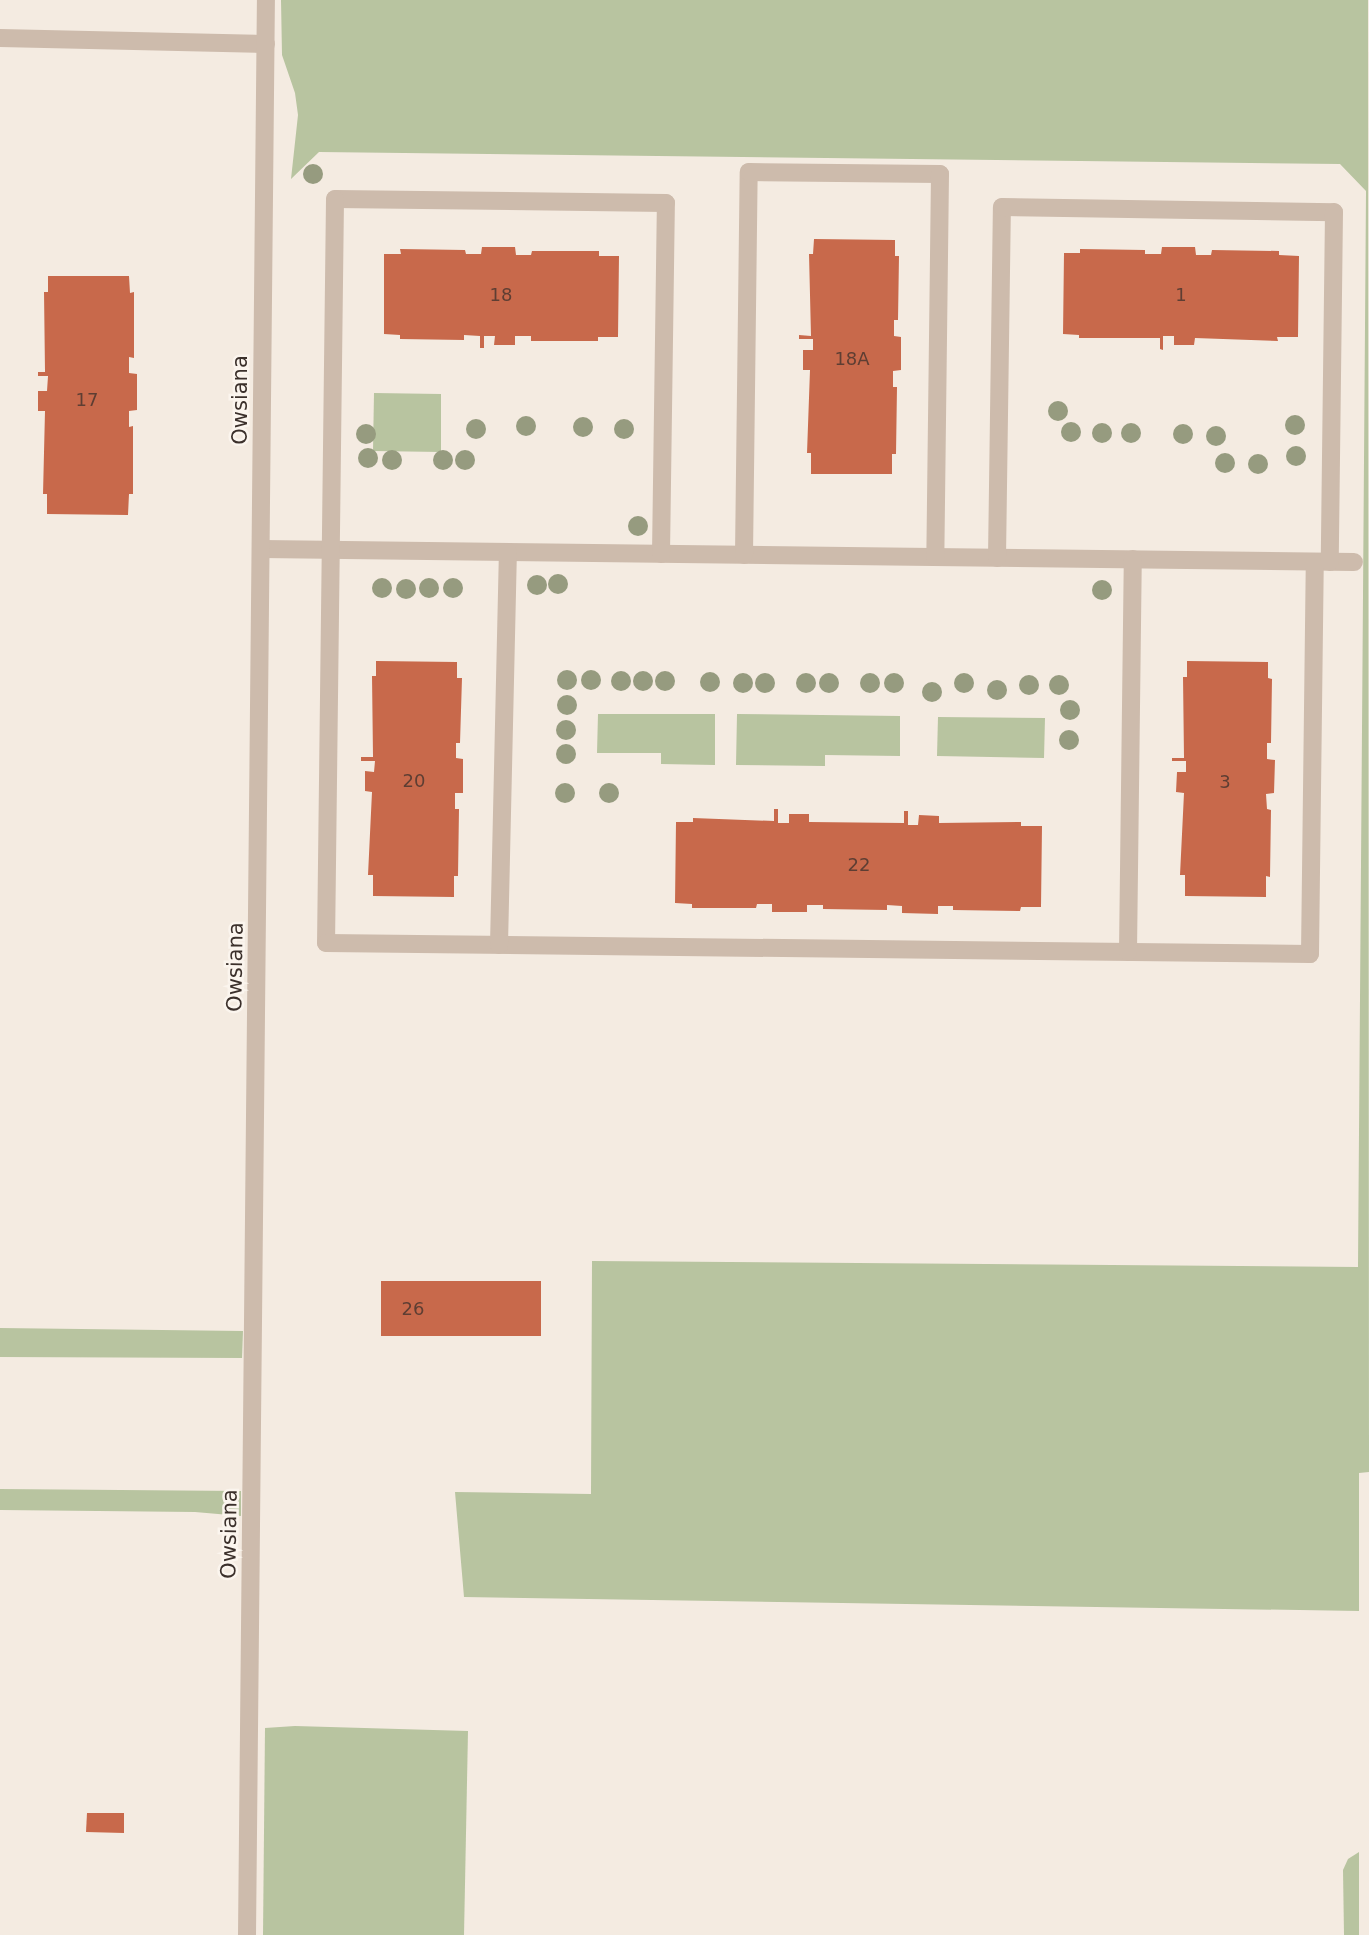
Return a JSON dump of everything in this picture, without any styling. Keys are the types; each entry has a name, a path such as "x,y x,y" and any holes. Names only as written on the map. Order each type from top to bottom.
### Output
{"street":[{"name":"Owsiana","path":"247,1935 266,0"},
{"path":"0,38 266,44"},
{"path":"744,555 749,173 940,174 935,557"},
{"path":"661,554 666,203 335,199 326,943 1310,954 1334,212 1002,207 997,558"},
{"path":"262,550 1354,562"},
{"path":"499,945 508,552"},
{"path":"1128,952 1133,559"}],"green space":[{"path":"281,0 1368,0 1369,1472 1359,1473 1359,1611 464,1597 455,1492 591,1494 592,1261 1358,1267 1366,191 1340,164 319,152 291,179 298,115 295,93 282,55"},
{"path":"374,393 441,394 441,452 373,451"},
{"path":"598,714 715,714 715,765 661,764 661,753 597,753"},
{"path":"737,714 900,716 900,756 825,755 825,766 736,765"},
{"path":"938,717 1045,718 1044,758 937,756"},
{"path":"0,1328 243,1331 242,1358 0,1357"},
{"path":"0,1489 241,1491 241,1516 195,1512 0,1510"},
{"path":"295,1726 468,1731 464,1935 263,1935 265,1728"},
{"path":"1359,1852 1359,1935 1344,1935 1343,1870 1348,1859"}],"building":[{"path":"814,239 895,240 895,256 899,256 898,320 894,320 894,336 901,337 901,370 893,371 893,387 897,387 896,454 892,454 892,474 811,474 811,453 807,453 810,370 803,370 803,350 813,350 813,339 799,339 799,335 811,336 809,254 813,254"},
{"path":"482,247 515,247 516,255 531,255 532,251 599,251 599,256 619,256 618,337 598,337 598,341 531,341 531,336 515,336 515,345 494,345 495,336 484,336 484,348 480,348 480,336 464,335 464,340 400,339 400,335 384,334 384,254 401,254 400,249 465,250 466,254 481,254"},
{"path":"1162,247 1195,247 1196,255 1211,255 1212,250 1279,251 1279,255 1299,256 1298,337 1277,337 1278,341 1195,338 1194,345 1174,345 1174,336 1163,336 1163,350 1160,349 1160,338 1079,338 1079,335 1063,334 1064,253 1080,253 1080,249 1145,250 1145,254 1161,254"},
{"path":"48,276 129,276 130,293 134,292 134,358 129,357 129,373 137,374 137,410 129,411 129,427 133,426 133,494 129,494 128,515 47,514 47,494 43,494 45,411 38,411 38,391 47,391 48,376 38,376 38,372 45,372 44,292 48,292"},
{"path":"376,661 457,662 457,678 462,678 460,743 456,743 456,758 463,759 463,793 455,793 455,809 459,809 458,876 454,876 454,897 373,896 373,875 368,875 372,792 365,791 365,771 374,772 375,761 361,761 361,757 373,757 372,676 376,676"},
{"path":"1187,661 1268,662 1268,678 1272,679 1271,743 1267,743 1267,759 1275,760 1274,793 1266,794 1267,809 1271,810 1270,877 1266,876 1266,897 1185,896 1185,875 1180,875 1184,793 1176,792 1177,772 1186,772 1186,761 1172,761 1172,758 1184,758 1183,677 1187,677"},
{"path":"774,809 778,809 778,823 789,823 789,814 809,814 809,822 904,823 904,811 908,811 908,825 918,825 919,815 939,816 939,823 1021,822 1021,826 1042,826 1041,907 1021,907 1020,911 953,910 953,906 938,906 938,914 902,913 902,906 887,905 887,910 823,909 823,905 807,905 807,912 772,912 772,904 757,904 756,908 692,908 692,904 675,903 676,822 693,822 693,818 774,821"},
{"path":"381,1281 541,1281 541,1336 381,1336"},
{"path":"87,1813 124,1813 124,1833 86,1832"}]}
